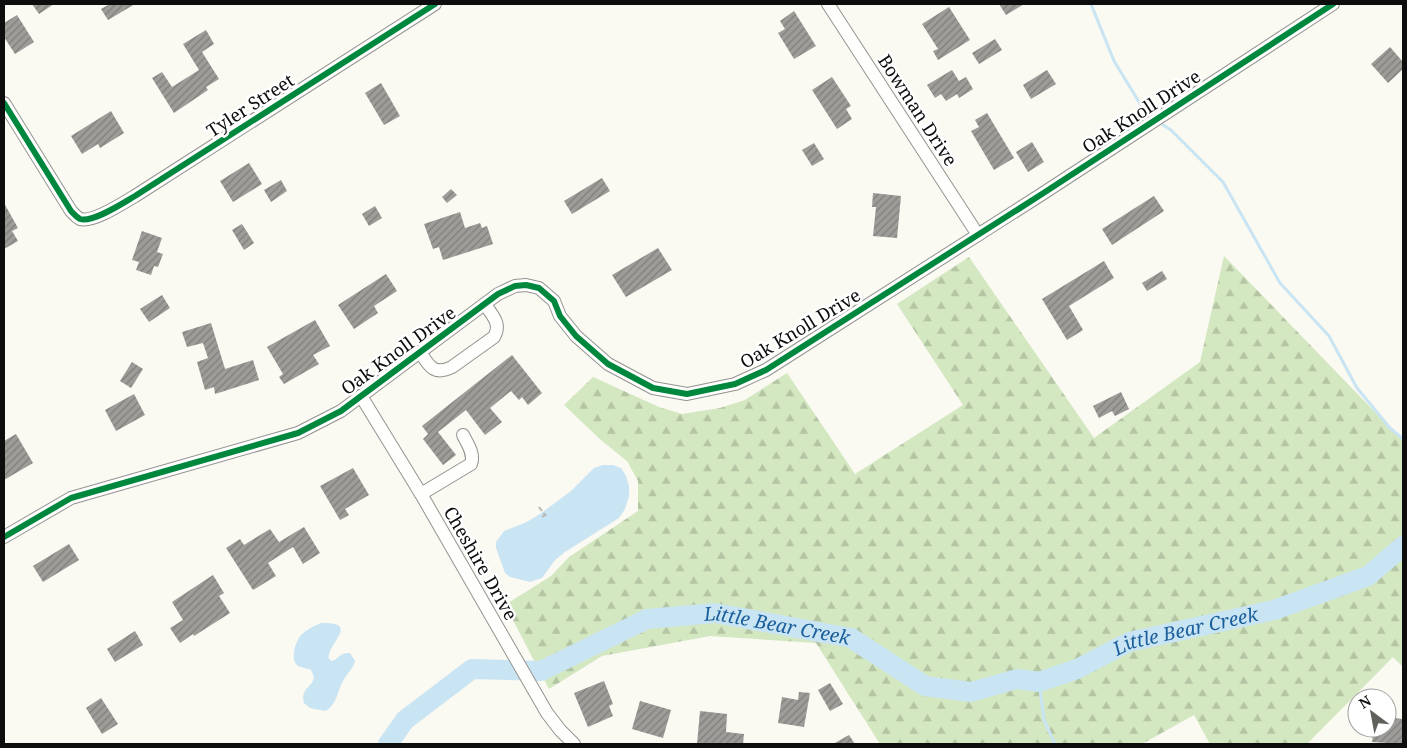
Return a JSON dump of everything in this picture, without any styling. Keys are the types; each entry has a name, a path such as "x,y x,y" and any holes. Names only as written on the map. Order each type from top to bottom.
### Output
{"street":[{"name":"Tyler Street","path":"4,103 71,211 77,218 83,220 93,218 135,196 435,4"},
{"name":"Bowman Drive","path":"828,4 978,235"},
{"name":"Oak Knoll Drive","path":"4,537 71,498 298,433 341,410 498,294 515,286 526,285 539,288 554,301 560,316 576,336 608,364 653,388 687,394 735,384 766,370 978,235 1332,4"},
{"path":"420,352 429,366 435,370 445,371 494,337 498,330 498,325 485,304"},
{"name":"Cheshire Drive","path":"361,396 421,494 547,712 560,730 574,744"},
{"path":"421,494 471,464 470,448 463,435"}],"path":[{"path":"539,507 545,515"}],"green space":[{"path":"1224,256 1403,441 1403,667 1393,657 1362,688 1347,688 1347,704 1307,744 1210,744 1194,715 1142,744 880,744 816,643 710,636 602,656 549,689 505,605 551,576 569,557 638,511 638,481 627,461 602,441 564,405 593,377 659,407 682,414 720,408 745,400 787,373 855,474 963,405 897,304 969,257 1094,438 1200,362"}],"water":[{"path":"603,465 613,465 621,468 626,476 629,496 625,509 619,518 565,552 555,560 542,578 530,582 510,577 505,573 496,548 496,542 504,531 527,522 540,514 571,491 594,468"},
{"path":"321,623 339,626 341,630 329,653 329,659 332,661 344,654 350,653 355,661 343,681 334,702 325,711 310,708 304,703 304,692 312,683 313,676 311,670 297,665 294,658 297,641 301,635"}],"building":[{"path":"32,4 54,4 39,14"},
{"path":"110,4 135,4 108,20 101,9"},
{"path":"999,4 1024,4 1006,15"},
{"path":"949,7 970,40 938,60 933,51 938,49 922,24"},
{"path":"794,11 816,46 794,59 778,33 785,29 780,21"},
{"path":"17,15 34,42 15,54 4,37 4,23"},
{"path":"206,30 214,44 202,52 219,79 206,87 208,90 174,113 152,78 162,72 172,87 199,70 183,44"},
{"path":"995,39 1002,50 979,64 972,53"},
{"path":"1390,47 1403,62 1403,69 1388,83 1371,64"},
{"path":"952,70 959,81 966,77 973,89 959,98 957,94 946,101 941,94 935,98 927,85"},
{"path":"1047,70 1056,84 1031,99 1023,85"},
{"path":"832,77 851,106 846,109 852,119 837,129 812,90"},
{"path":"381,83 400,116 384,125 365,93"},
{"path":"111,111 124,133 100,148 98,144 82,154 71,136"},
{"path":"987,113 1014,158 994,170 971,131 979,127 975,120"},
{"path":"1032,142 1044,162 1028,172 1016,152"},
{"path":"814,143 824,159 812,166 802,150"},
{"path":"249,163 262,184 233,202 220,181"},
{"path":"602,178 610,191 572,214 564,201"},
{"path":"281,180 287,191 271,202 264,190"},
{"path":"451,189 457,195 447,203 442,197"},
{"path":"873,193 901,196 897,238 873,236 876,207 872,207"},
{"path":"1154,196 1164,211 1112,245 1102,229"},
{"path":"4,203 18,228 12,231 18,241 4,249"},
{"path":"375,206 382,218 369,226 362,214"},
{"path":"460,212 465,228 480,223 482,228 487,226 493,244 443,260 439,247 433,249 424,224"},
{"path":"242,224 254,243 244,250 232,230"},
{"path":"142,231 162,238 157,252 163,254 158,267 154,266 151,275 136,270 139,262 132,260"},
{"path":"658,248 672,270 626,297 612,275"},
{"path":"1104,261 1114,278 1069,306 1083,330 1067,340 1042,299"},
{"path":"1162,271 1167,279 1147,291 1142,283"},
{"path":"386,274 397,291 374,306 378,313 354,329 338,305"},
{"path":"162,295 170,308 149,322 140,309"},
{"path":"315,320 330,346 313,355 319,364 284,384 279,377 283,374 267,347"},
{"path":"211,323 225,369 253,360 259,380 215,394 214,387 205,390 197,362 208,358 203,343 187,347 182,332"},
{"path":"512,355 542,393 528,405 522,397 519,400 511,391 490,408 502,422 485,435 466,410 438,432 456,455 443,465 423,439 428,434 422,426"},
{"path":"132,362 143,369 131,388 120,381"},
{"path":"1121,392 1129,409 1115,416 1112,411 1099,418 1093,406"},
{"path":"134,394 145,415 116,431 105,410"},
{"path":"16,434 33,463 4,480 4,441"},
{"path":"353,468 369,495 345,509 349,515 340,520 320,486"},
{"path":"304,527 320,553 303,564 293,547 268,563 276,576 253,590 226,548 240,539 244,545 270,529 279,542"},
{"path":"69,544 79,560 43,582 33,566"},
{"path":"213,575 224,593 219,596 230,613 180,643 170,628 183,620 172,602"},
{"path":"135,631 143,645 115,662 107,649"},
{"path":"604,681 613,704 609,706 613,716 588,727 574,693"},
{"path":"830,683 843,704 830,711 818,690"},
{"path":"799,692 810,693 804,727 778,723 782,697 798,700"},
{"path":"101,698 118,724 102,734 86,708"},
{"path":"640,701 671,710 663,738 632,729"},
{"path":"700,711 727,714 726,732 744,734 743,744 697,744"},
{"path":"1397,718 1403,719 1403,744 1372,742 1373,738 1397,738"},
{"path":"849,735 855,744 833,744"}],"waterway":[{"path":"1091,4 1114,61 1147,115"},
{"path":"1163,125 1171,130 1223,182 1280,283 1329,336 1357,388 1390,428 1403,439"},
{"name":"Little Bear Creek","path":"388,744 405,720 472,669 541,671 647,619 715,613 851,638 925,686 971,692 1017,679 1039,682 1077,669 1129,642 1274,610 1368,576 1403,546"},
{"path":"1039,682 1044,720 1055,744"}],"cycle path":[{"path":"4,103 71,211 80,219 92,218 108,212 135,196 435,4"},
{"path":"4,537 71,498 298,433 341,411 498,294 515,286 526,285 539,288 554,301 560,316 576,336 608,364 653,388 687,394 735,384 766,370 1042,194 1333,4"}]}
